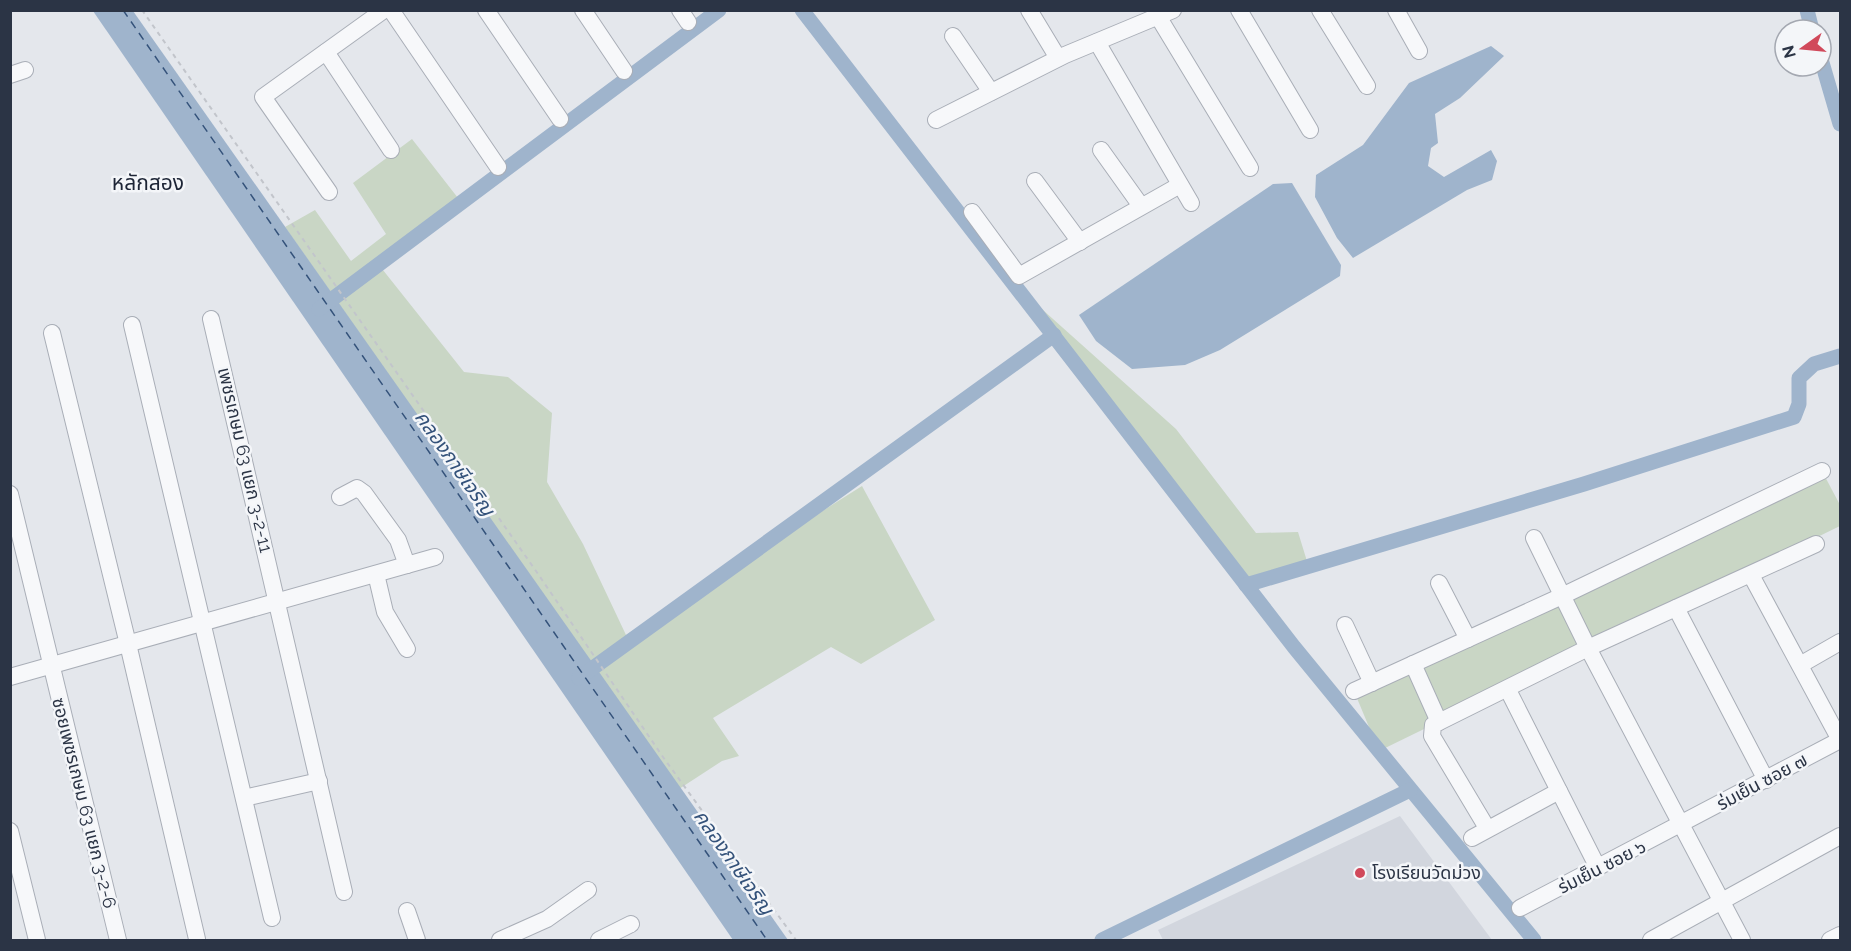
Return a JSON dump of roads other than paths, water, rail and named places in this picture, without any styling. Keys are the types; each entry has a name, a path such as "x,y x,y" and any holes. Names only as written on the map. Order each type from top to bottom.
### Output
{"street":[{"path":"328,192 263,96 384,10"},
{"path":"391,10 498,167"},
{"path":"486,10 560,119"},
{"path":"583,10 624,71"},
{"path":"1029,10 1058,58"},
{"path":"1239,10 1310,130"},
{"path":"1320,10 1367,86"},
{"path":"1396,10 1419,51"},
{"path":"936,120 1058,58 1166,14 1250,168"},
{"path":"953,36 991,92"},
{"path":"1097,42 1191,203"},
{"path":"326,52 391,150"},
{"path":"1101,150 1141,206"},
{"path":"1035,181 1080,243"},
{"path":"972,212 1019,276 1180,185"},
{"name":"เพชรเกษม 63 แยก 3-2-11","path":"211,319 344,892"},
{"path":"132,325 272,918"},
{"path":"52,333 128,644 196,939"},
{"path":"1354,691 1562,596 1822,471"},
{"path":"340,497 357,488 364,493 398,540 407,565"},
{"name":"ซอยเพชรเกษม 63 แยก 3-2-6","path":"10,494 118,940"},
{"path":"1534,538 1588,648 1742,940"},
{"path":"1487,828 1432,736 1431,730 1439,722 1508,690 1588,648 1816,544"},
{"path":"10,677 435,557"},
{"path":"376,574 385,612 407,649"},
{"path":"1751,574 1840,740"},
{"path":"1440,583 1468,639"},
{"path":"1676,608 1766,780"},
{"path":"1345,625 1372,683"},
{"path":"1800,665 1840,642"},
{"path":"1413,664 1439,722"},
{"path":"1508,690 1598,868"},
{"name":"ร่มเย็น ซอย ๗","path":"1683,825 1840,740"},
{"path":"244,798 319,781"},
{"path":"1472,838 1559,791"},
{"name":"ร่มเย็น ซอย ๖","path":"1520,908 1683,825"},
{"path":"10,831 37,940"},
{"path":"1651,940 1840,836"},
{"path":"500,940 547,919 588,890"},
{"path":"407,911 417,940"},
{"path":"599,940 631,924"},
{"path":"1830,940 1840,935"}],"water":[{"path":"93,11 133,11 788,940 733,940"},
{"path":"1491,46 1504,56 1460,98 1435,114 1438,143 1431,148 1428,166 1444,177 1491,150 1497,161 1492,180 1467,190 1353,258 1337,238 1315,197 1316,175 1363,145 1409,83"},
{"path":"1292,183 1341,265 1340,276 1220,350 1185,365 1132,369 1096,341 1079,315 1273,184"}],"waterway":[{"path":"319,309 719,10"},
{"path":"802,10 1294,647 1534,940"},
{"path":"1807,10 1809,18"},
{"path":"1827,78 1840,124"},
{"path":"579,678 1054,335"},
{"path":"1246,585 1584,484 1794,417 1799,404 1799,378 1814,364 1840,356"},
{"path":"1102,940 1410,790"}],"place":[{"name":"โรงเรียนวัดม่วง","path":"1360,873"}],"district":[{"name":"หลักสอง","path":"148,183"}],"water label":[{"name":"คลองภาษีเจริญ","path":"455,463"},
{"name":"คลองภาษีเจริญ","path":"734,862"}]}
